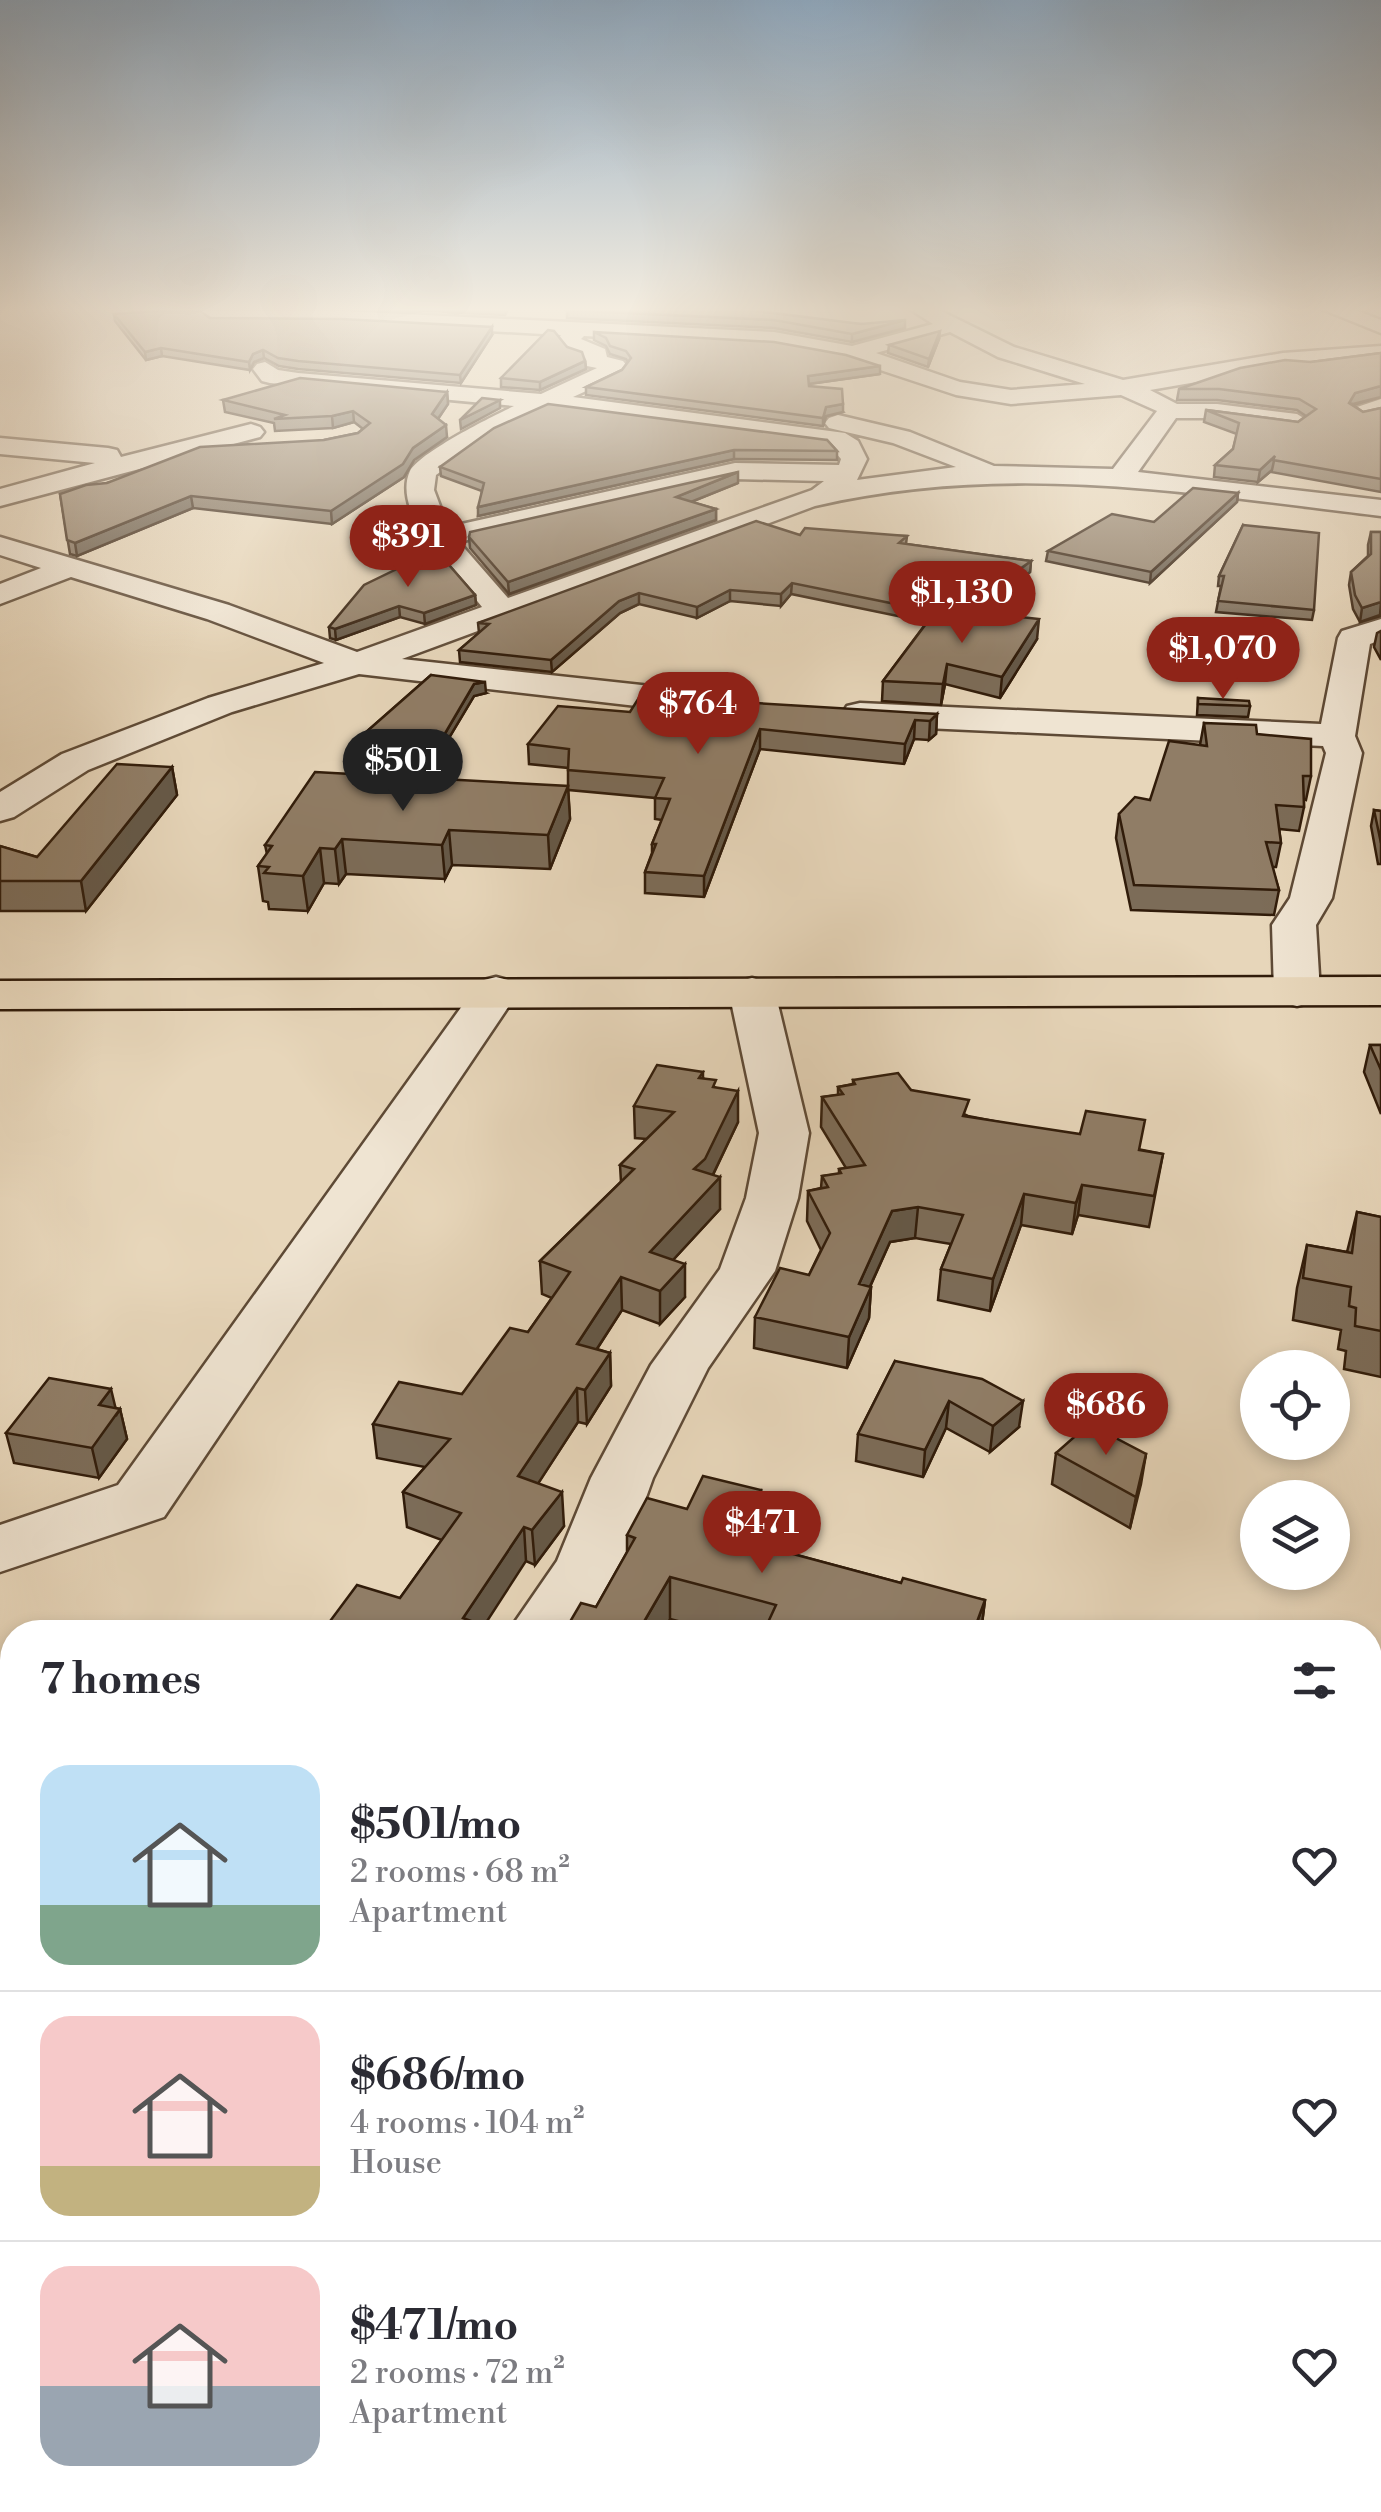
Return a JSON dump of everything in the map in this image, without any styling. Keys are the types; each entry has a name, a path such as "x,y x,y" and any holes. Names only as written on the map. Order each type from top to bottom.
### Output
{"highway":[{"path":"0,995 1381,991"}],"street":[{"path":"495,423 422,472 419,481 428,522 500,611"},
{"path":"720,423 836,438 849,446 854,458 849,472 822,496"},
{"path":"839,423 900,437 958,460 1018,474"},
{"path":"1120,478 1161,423"},
{"path":"0,498 209,445 261,438"},
{"path":"0,446 136,462"},
{"path":"1142,450 1190,477 1257,494"},
{"path":"439,538 672,482 735,471 849,472"},
{"path":"0,809 75,762 220,705 356,664 822,496 892,481 1018,474 1120,478 1381,508"},
{"path":"0,546 218,612 356,664 464,679 747,706"},
{"path":"0,595 73,566"},
{"path":"1297,992 1294,924 1311,898 1344,753 1337,736 1354,638 1381,629"},
{"path":"820,712 1337,736"},
{"path":"0,1549 141,1501 496,991"},
{"path":"551,1620 588,1570 622,1478 680,1365 747,1271 772,1198 784,1133 752,992"}],"building":[{"path":"370,423 446,425 413,448 403,464 331,511 191,496 75,543 67,540 60,494 107,483 200,447 324,440 358,433"},
{"path":"505,423 697,423 827,440 837,451 734,450 478,507 484,483 440,467"},
{"path":"1239,423 1381,423 1381,479 1273,460 1275,456 1260,470 1215,465 1233,449"},
{"path":"738,472 676,497 716,509 508,582 469,537 470,532"},
{"path":"1193,488 1238,493 1151,572 1048,551 1112,514 1154,522"},
{"path":"756,521 800,535 805,528 907,536 899,543 1031,561 962,611 938,608 935,612 792,583 781,594 730,590 697,607 639,593 619,601 551,660 459,650 489,624 478,623"},
{"path":"1243,525 1319,533 1314,610 1218,601 1224,576 1219,576"},
{"path":"1371,532 1381,532 1381,602 1362,608 1351,572 1371,554"},
{"path":"436,550 475,595 424,613 399,606 335,629 329,627 364,585"},
{"path":"938,608 1039,619 1002,677 947,664 943,684 883,681"},
{"path":"431,675 485,682 474,684 440,742 365,733"},
{"path":"640,696 937,714 930,721 915,720 905,744 760,729 704,876 645,872 670,799 655,798 664,778 568,770 569,749 528,744 558,706 630,712"},
{"path":"1198,698 1249,701 1250,706 1198,704"},
{"path":"1204,723 1256,725 1257,734 1311,739 1311,776 1303,776 1304,807 1276,805 1281,843 1266,842 1279,890 1134,885 1119,814 1135,797 1150,800 1169,741 1207,746"},
{"path":"117,764 172,767 81,881 0,881 0,846 37,857"},
{"path":"315,772 568,786 548,835 449,830 442,845 342,839 335,849 320,848 303,876 264,873 269,867 258,866 272,846 265,845"},
{"path":"1374,810 1381,811 1381,843"},
{"path":"1370,1045 1381,1045 1381,1070"},
{"path":"657,1065 703,1072 699,1078 716,1080 713,1087 738,1091 705,1159 694,1169 720,1177 650,1252 685,1264 660,1291 621,1277 577,1344 610,1353 585,1390 577,1388 518,1476 562,1492 532,1530 524,1527 463,1618 468,1620 331,1620 357,1585 400,1598 461,1513 403,1492 450,1439 373,1424 399,1382 462,1394 510,1328 528,1332 570,1272 540,1261 634,1169 620,1165 674,1112 634,1106"},
{"path":"898,1073 911,1090 969,1100 963,1116 1080,1134 1086,1111 1145,1120 1139,1150 1163,1154 1154,1196 1082,1185 1076,1203 1024,1194 993,1279 941,1269 963,1215 918,1207 892,1211 859,1284 871,1287 849,1337 755,1317 780,1268 809,1275 830,1233 808,1191 828,1187 822,1176 865,1165 822,1097 843,1094 838,1087 855,1084 853,1080"},
{"path":"1357,1212 1381,1217 1381,1331 1355,1326 1356,1308 1349,1306 1351,1287 1303,1278 1307,1245 1352,1253"},
{"path":"895,1361 982,1379 1023,1401 993,1426 949,1401 925,1450 858,1434"},
{"path":"49,1378 111,1389 99,1405 120,1409 92,1448 6,1433"},
{"path":"1089,1424 1146,1454 1136,1497 1056,1453"},
{"path":"703,1476 761,1490 745,1524 760,1527 752,1543 901,1583 903,1578 985,1600 978,1620 769,1620 776,1605 670,1577 645,1620 571,1620 581,1603 596,1607 635,1538 627,1535 647,1498 687,1509"}]}
